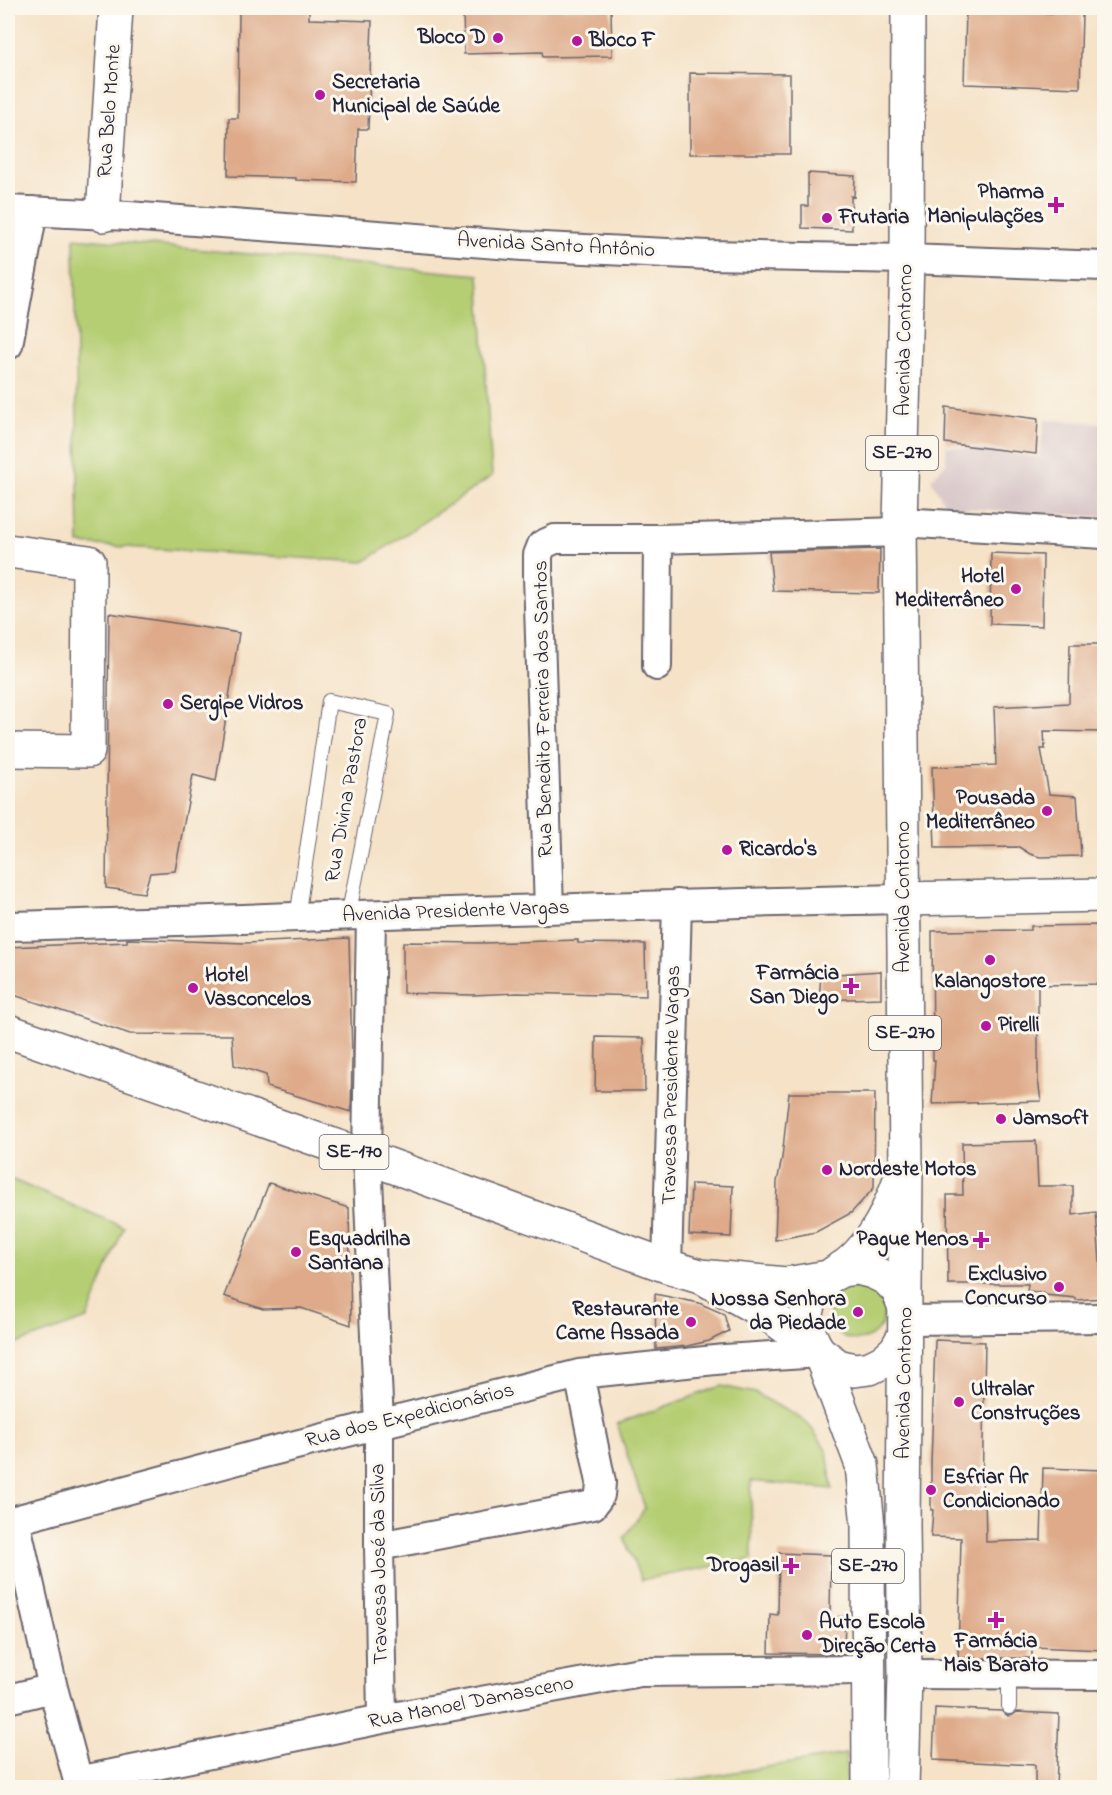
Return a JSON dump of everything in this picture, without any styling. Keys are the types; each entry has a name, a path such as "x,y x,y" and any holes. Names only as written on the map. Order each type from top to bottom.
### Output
{"main road":[{"name":"Rua Belo Monte","path":"103,215 116,8"},
{"name":"Avenida Contorno","path":"902,1788 905,1674 903,1515 906,1167 900,527 907,258 908,8"},
{"path":"8,551 89,562 88,751 8,750"},
{"path":"904,899 1104,895"},
{"name":"SE-170","path":"8,1031 700,1276"},
{"path":"820,1353 812,1344 806,1326 807,1307 815,1290 828,1277 850,1263 879,1227 906,1167"},
{"path":"858,1268 873,1272 898,1290 904,1305 906,1320 904,1336 896,1350 884,1361 870,1368 854,1370 838,1366 772,1317 700,1276 786,1284 828,1277 842,1270 858,1268"},
{"name":"Avenida Contorno","path":"820,1353 862,1465 868,1526 869,1788"}],"street":[{"name":"Avenida Santo Antônio","path":"20,211 523,246 708,255 907,258 1104,266"},
{"path":"8,345 20,211"},
{"name":"Rua Benedito Ferreira dos Santos","path":"549,909 538,576 540,548 548,542 555,539 658,539 900,527 1104,534"},
{"path":"657,666 658,539"},
{"name":"Avenida Presidente Vargas","path":"8,926 677,904 904,899"},
{"name":"Travessa Presidente Vargas","path":"667,1266 677,904"},
{"name":"Travessa José da Silva","path":"359,916 379,1424 382,1719"},
{"path":"906,1320 1104,1318"},
{"name":"Rua dos Expedicionários","path":"11,1521 264,1453 579,1374 725,1359 820,1353"},
{"path":"379,1546 593,1505 600,1495 601,1482 579,1374"},
{"path":"11,1521 79,1784"},
{"name":"Rua Manoel Damasceno","path":"79,1784 382,1719 640,1672 868,1670"},
{"path":"905,1674 1104,1675"},
{"path":"8,1699 53,1688"}],"lane":[{"name":"Rua Divina Pastora","path":"297,918 328,701 388,714 359,916"},
{"path":"1009,1674 1009,1707"}],"shaded area":[{"path":"1045,420 1104,423 1104,517 946,507 931,479 946,464 946,446 1039,457"}],"green space":[{"path":"74,238 479,275 492,476 364,562 79,544"},
{"path":"8,1178 124,1227 87,1319 8,1347"},
{"path":"852,1286 862,1286 872,1290 880,1298 884,1313 880,1328 872,1336 862,1340 852,1340 842,1336 834,1328 830,1318 830,1308 834,1298 842,1290"},
{"path":"721,1386 755,1393 807,1422 827,1450 832,1489 751,1481 752,1559 641,1580 624,1538 645,1508 617,1424"},
{"path":"846,1754 847,1787 644,1787"}],"building":[{"path":"239,8 309,8 309,19 372,21 368,129 358,129 356,182 228,176 229,118 238,118"},
{"path":"463,8 611,8 612,56 543,57 542,52 464,54"},
{"path":"966,10 1082,14 1080,88 964,84"},
{"path":"690,73 790,74 790,154 690,154"},
{"path":"808,173 855,176 854,197 851,196 852,230 802,228 802,206 808,206"},
{"path":"946,407 1038,419 1036,454 945,443"},
{"path":"880,549 879,593 773,591 769,552"},
{"name":"Hotel Mediterrâneo","path":"991,553 1043,555 1042,626 990,624"},
{"name":"Sergipe Vidros","path":"109,613 239,633 216,781 193,775 175,871 150,873 144,893 106,888"},
{"path":"1070,644 1104,644 1104,732 1044,731 1045,749 1041,749 1049,794 1077,796 1081,856 1040,857 1019,847 935,848 932,767 996,765 994,707 1069,703"},
{"path":"1104,925 1104,984 1038,985 1038,1080 1041,1101 932,1104 935,1060 933,1060 932,931 1031,930 1031,926"},
{"path":"349,938 351,1112 267,1087 266,1075 234,1065 232,1035 130,1034 8,993 8,947 127,942 127,939 246,943"},
{"path":"578,940 578,943 645,944 646,996 403,993 403,942 483,943"},
{"name":"Farmácia San Diego","path":"881,971 881,998 819,1000 821,975"},
{"path":"596,1037 644,1038 645,1091 595,1091"},
{"name":"Nordeste Motos","path":"789,1093 875,1093 874,1188 851,1213 816,1232 775,1240 777,1182"},
{"path":"1036,1141 1038,1186 1073,1186 1073,1215 1096,1212 1103,1298 1076,1300 1076,1298 1045,1295 1045,1293 1027,1291 1028,1284 948,1284 947,1195 963,1195 962,1143"},
{"name":"Esquadrilha Santana","path":"269,1183 349,1208 351,1325 301,1308 263,1309 224,1296"},
{"path":"691,1184 733,1186 731,1237 689,1235"},
{"name":"Restaurante Carne Assada","path":"655,1294 699,1303 724,1314 729,1331 709,1341 656,1349"},
{"path":"935,1340 985,1342 982,1493 985,1493 986,1542 1041,1540 1043,1468 1104,1470 1104,1650 1032,1647 1032,1658 958,1658 961,1538 931,1537"},
{"path":"779,1553 831,1555 830,1617 845,1617 844,1654 769,1653 770,1614 778,1615"},
{"path":"935,1708 1001,1711 1008,1716 1017,1712 1059,1714 1056,1788 1035,1788 1035,1765 933,1760"}],"place":[{"name":"Bloco D","path":"498,38"},
{"name":"Bloco F","path":"577,41"},
{"name":"Secretaria Municipal de Saúde","path":"320,95"},
{"name":"Pharma Manipulações","path":"1056,205"},
{"name":"Frutaria","path":"827,218"},
{"name":"Hotel Mediterrâneo","path":"1016,589"},
{"name":"Sergipe Vidros","path":"168,704"},
{"name":"Pousada Mediterrâneo","path":"1047,811"},
{"name":"Ricardo's","path":"727,850"},
{"name":"Kalangostore","path":"990,960"},
{"name":"Farmácia San Diego","path":"851,986"},
{"name":"Hotel Vasconcelos","path":"193,988"},
{"name":"Pirelli","path":"986,1026"},
{"name":"Jamsoft","path":"1001,1119"},
{"name":"Nordeste Motos","path":"827,1170"},
{"name":"Pague Menos","path":"981,1240"},
{"name":"Esquadrilha Santana","path":"296,1252"},
{"name":"Exclusivo Concurso","path":"1059,1287"},
{"name":"Nossa Senhora da Piedade","path":"858,1312"},
{"name":"Restaurante Carne Assada","path":"691,1322"},
{"name":"Ultralar Construções","path":"959,1402"},
{"name":"Esfriar Ar Condicionado","path":"931,1490"},
{"name":"Drogasil","path":"791,1566"},
{"name":"Farmácia Mais Barato","path":"996,1620"},
{"name":"Auto Escola Direção Certa","path":"807,1635"}]}
